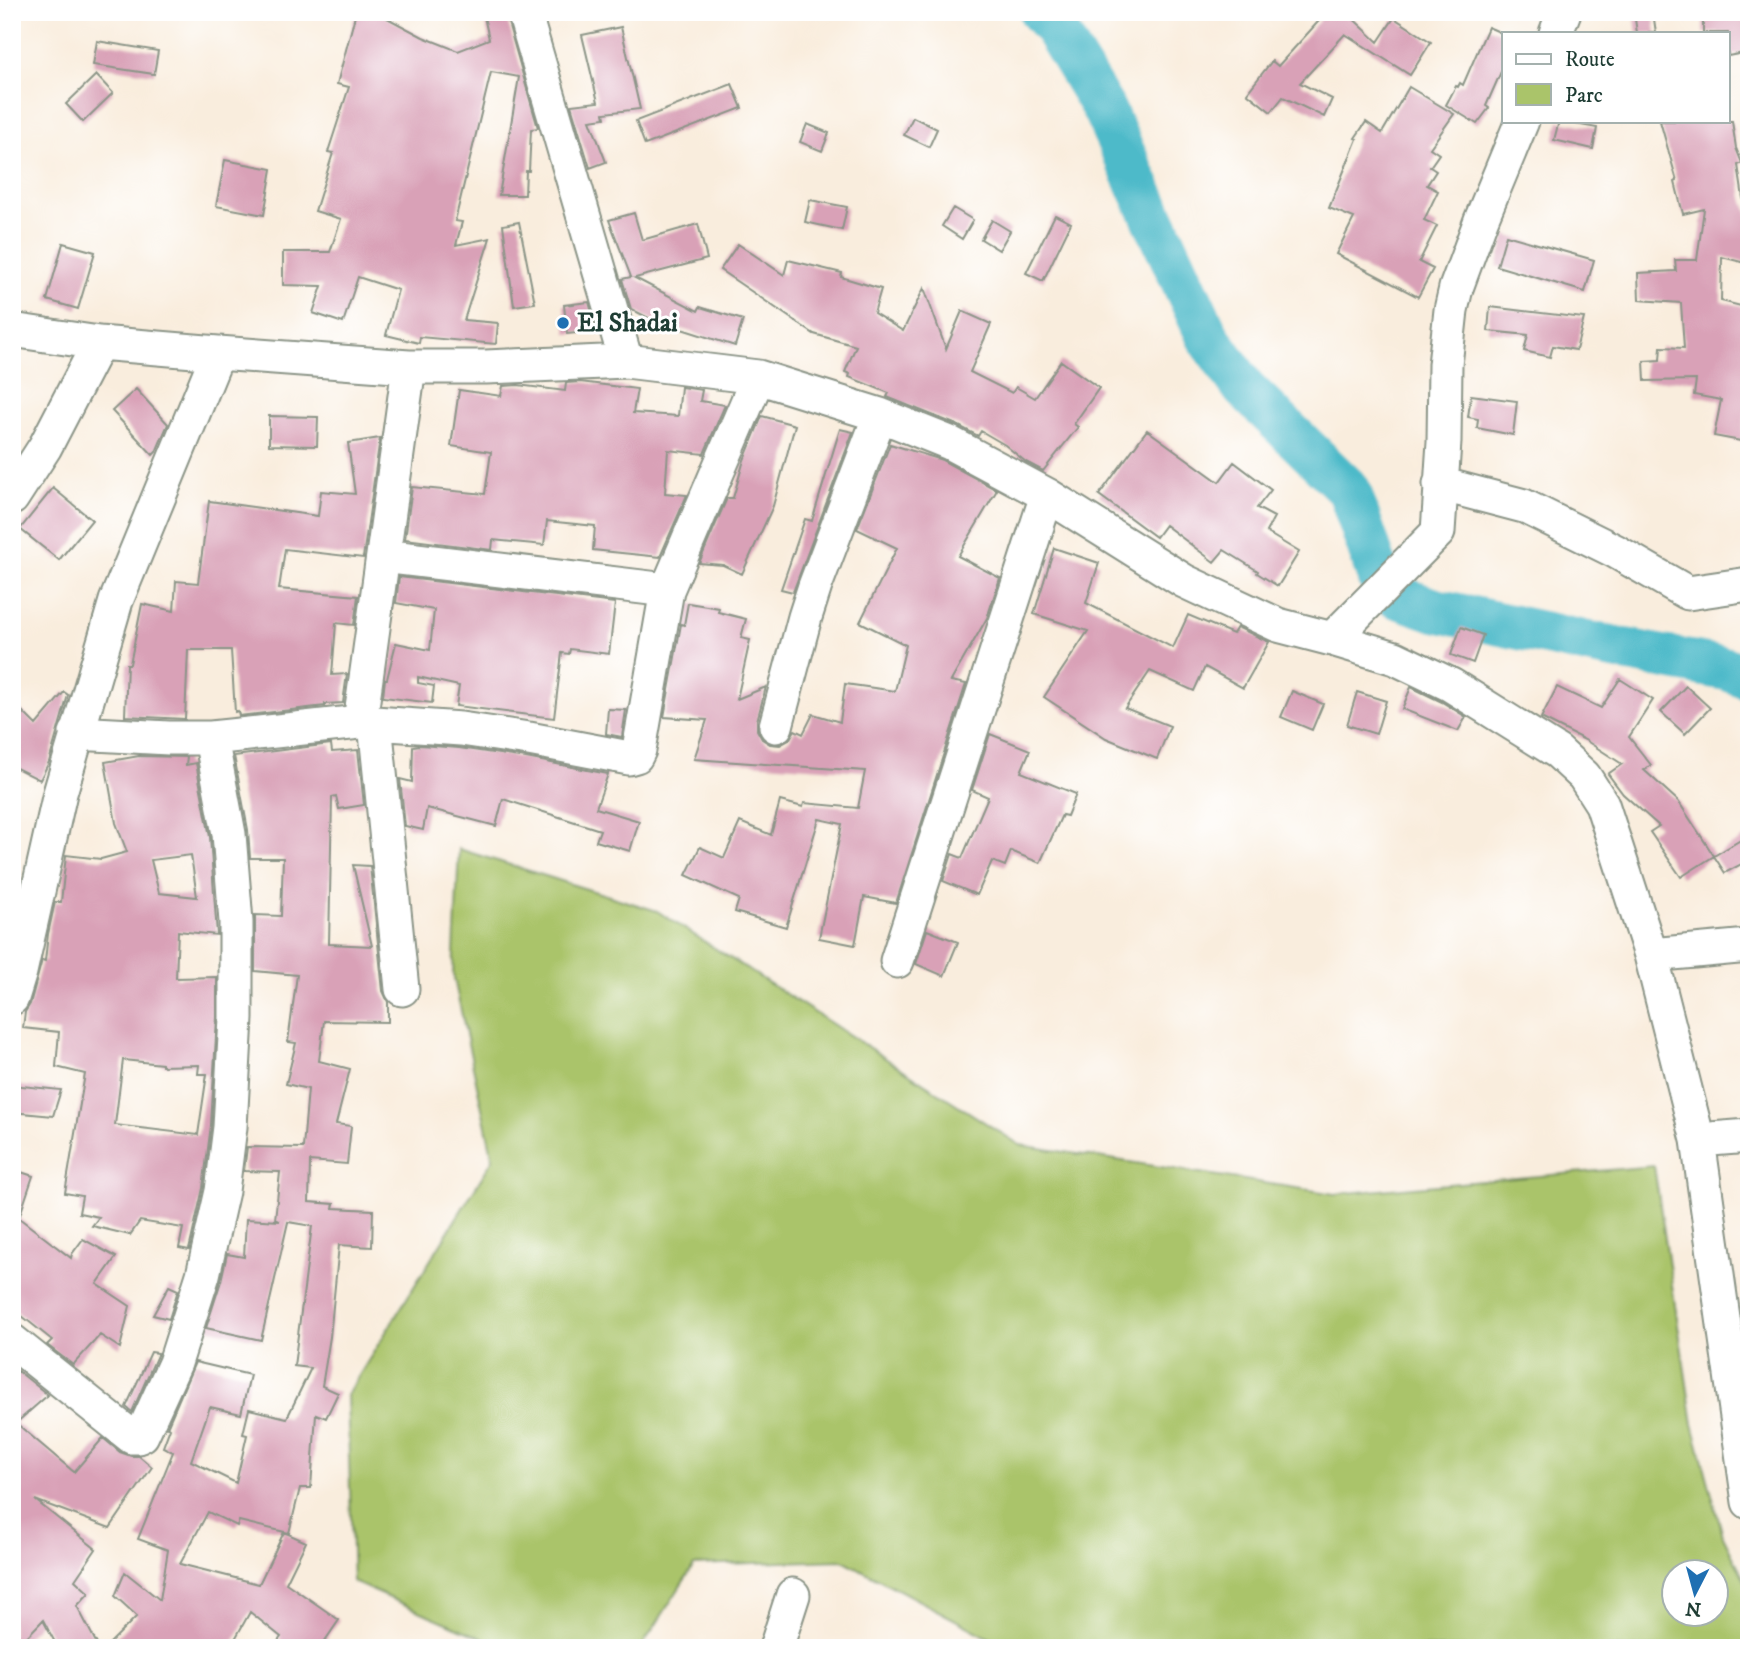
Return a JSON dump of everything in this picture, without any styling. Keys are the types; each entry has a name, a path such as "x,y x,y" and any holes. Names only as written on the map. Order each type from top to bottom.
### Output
{"street":[{"path":"524,12 626,361"},
{"path":"1556,32 1564,12"},
{"path":"1332,639 1438,532 1444,442 1445,365 1451,310 1480,220 1522,122"},
{"path":"12,330 99,343 409,367 486,367 626,361 758,377 880,415 950,443 1047,495 1184,581 1278,625 1395,658 1451,685 1558,752 1584,776 1602,804 1651,955 1698,1140 1749,1502"},
{"path":"12,498 45,447 99,343"},
{"path":"12,998 20,934 116,601 218,354"},
{"path":"402,989 367,723 383,556 409,367"},
{"path":"76,733 211,738 367,723 461,729 629,758 636,756 667,590 758,377"},
{"path":"776,726 815,586 880,415"},
{"path":"1440,484 1524,506 1615,551 1688,593 1749,584"},
{"path":"897,961 1047,495"},
{"path":"383,556 667,590"},
{"path":"12,1341 131,1437 142,1435 175,1363 206,1263 222,1191 230,1127 236,1018 236,922 229,834 211,738"},
{"path":"1651,955 1749,946"},
{"path":"1698,1140 1749,1136"},
{"path":"776,1648 793,1595"}],"green space":[{"path":"459,849 657,911 1020,1145 1335,1194 1654,1166 1693,1424 1723,1536 1749,1588 1749,1648 1008,1648 843,1560 694,1565 641,1648 504,1648 353,1582 347,1395 493,1159 453,974"}],"building":[{"path":"356,12 376,12 423,37 458,51 489,39 483,12 505,12 538,128 531,129 525,195 499,195 519,77 491,72 455,221 462,222 456,245 490,238 464,320 498,323 496,344 420,337 419,343 386,335 398,290 358,277 343,323 313,313 322,286 283,285 283,252 330,252 341,219 315,211 333,153 328,152 349,87 337,84"},
{"path":"1327,12 1346,12 1378,42 1394,18 1431,42 1410,75 1345,34 1300,83 1332,99 1324,117 1283,97 1271,112 1247,93 1272,61 1278,66"},
{"path":"1634,12 1653,12 1656,32 1637,32"},
{"path":"1703,12 1749,12 1749,52 1730,56 1730,32 1703,32"},
{"path":"621,27 640,109 604,113 605,118 590,120 606,162 590,168 571,105 598,102 582,35"},
{"path":"1488,27 1502,33 1502,70 1486,106 1489,108 1477,124 1446,105 1456,86 1460,83 1463,85"},
{"path":"97,41 158,51 154,74 93,65"},
{"path":"96,75 113,93 83,122 66,104"},
{"path":"732,84 742,108 645,145 636,121"},
{"path":"1409,87 1454,114 1430,148 1439,154 1430,167 1436,171 1427,185 1438,191 1424,220 1437,226 1419,262 1433,269 1418,297 1336,254 1354,218 1329,208 1357,139 1355,138 1366,122 1382,133"},
{"path":"913,117 937,129 929,147 904,135"},
{"path":"1732,121 1736,148 1742,163 1738,165 1743,198 1749,217 1749,264 1722,257 1721,301 1749,308 1749,392 1741,441 1714,436 1721,400 1694,395 1696,380 1645,381 1644,361 1660,360 1661,347 1684,348 1681,303 1639,300 1638,273 1676,271 1675,260 1697,260 1704,209 1683,214 1675,182 1677,181 1660,122"},
{"path":"1559,122 1597,128 1593,149 1554,140"},
{"path":"807,124 829,133 822,151 800,142"},
{"path":"225,160 272,169 264,215 216,206"},
{"path":"810,200 847,207 842,230 805,222"},
{"path":"953,208 973,220 962,239 942,226"},
{"path":"634,213 642,240 698,224 707,259 635,278 698,311 700,307 743,320 735,346 669,325 668,328 631,309 622,279 631,277 609,220"},
{"path":"1055,215 1071,223 1043,281 1026,273"},
{"path":"992,220 1010,231 999,250 981,239"},
{"path":"519,222 535,303 514,306 503,225"},
{"path":"1506,235 1594,260 1585,292 1497,266"},
{"path":"63,243 95,252 78,309 47,300"},
{"path":"738,244 784,275 788,260 842,273 841,277 881,289 874,313 903,331 924,288 946,349 962,311 991,324 970,372 1012,393 1016,387 1035,398 1061,361 1099,388 1074,424 1078,427 1043,471 981,431 978,436 887,397 889,393 849,377 850,374 845,372 856,346 814,334 720,270"},
{"path":"589,302 597,331 567,334 564,305"},
{"path":"1490,307 1584,318 1576,350 1553,346 1550,357 1524,351 1528,335 1488,331"},
{"path":"580,382 637,389 633,413 678,416 681,387 702,390 700,401 725,405 704,454 668,450 665,493 687,495 660,557 593,550 595,526 547,521 544,545 493,540 492,550 405,539 412,487 485,494 491,452 451,446 459,390 501,396 503,386 518,385 565,391 566,383"},
{"path":"136,389 168,424 153,455 112,411"},
{"path":"1471,395 1517,401 1513,435 1477,428 1478,419 1468,417"},
{"path":"269,416 318,417 317,446 269,445"},
{"path":"762,416 795,425 773,506 742,574 723,565 699,563 727,498 733,498 744,460"},
{"path":"840,429 853,432 793,592 781,589 805,519 812,521"},
{"path":"1147,430 1219,482 1234,462 1271,490 1257,508 1274,517 1266,532 1299,552 1278,586 1224,550 1214,562 1165,525 1156,537 1099,495"},
{"path":"380,438 363,558 285,549 279,589 358,596 354,625 336,623 332,675 347,674 343,703 239,716 238,711 235,712 231,650 188,650 185,719 125,716 127,664 130,664 142,604 174,611 176,581 198,583 209,501 318,516 321,491 355,494 348,443"},
{"path":"890,444 942,460 997,490 958,556 1000,578 987,618 951,681 966,684 896,903 864,897 855,945 819,938 842,824 819,819 786,927 735,912 739,899 686,875 700,847 724,858 740,822 771,835 780,801 803,807 804,803 858,808 865,771 694,759 707,720 664,717 681,624 684,625 688,603 719,608 718,612 746,619 741,638 750,640 737,699 766,687 757,730 762,739 770,744 780,745 789,740 795,730 803,734 813,714 840,722 845,684 895,691 906,645 860,622 897,548 857,529"},
{"path":"53,488 92,520 59,560 20,529"},
{"path":"1054,548 1099,563 1086,603 1173,648 1188,615 1233,634 1237,627 1269,642 1243,688 1205,667 1194,691 1150,671 1125,708 1170,726 1157,759 1106,738 1044,697 1088,631 1034,614"},
{"path":"399,577 615,603 609,654 570,649 569,654 562,653 554,718 456,706 459,686 418,677 418,683 434,686 432,703 383,697 385,679 396,643 430,650 434,610 396,603"},
{"path":"1461,627 1483,635 1473,663 1451,655"},
{"path":"1620,679 1653,700 1629,737 1651,765 1644,770 1678,801 1714,856 1681,877 1650,832 1659,826 1623,794 1608,774 1622,764 1585,740 1541,718 1557,687 1601,708"},
{"path":"1686,686 1710,708 1685,734 1661,712"},
{"path":"1411,687 1466,717 1458,731 1402,709"},
{"path":"1292,691 1323,704 1312,730 1281,717"},
{"path":"64,692 68,695 49,762 40,780 12,766 12,701 36,725"},
{"path":"1357,692 1386,701 1376,734 1347,725"},
{"path":"608,709 626,710 622,737 606,734"},
{"path":"990,734 1030,750 1021,772 1076,794 1067,816 1062,815 1040,863 1011,851 1005,866 992,861 977,895 943,881 952,854 962,858 988,797 972,790"},
{"path":"331,744 332,752 358,750 364,805 339,809 336,796 332,797 329,944 372,946 353,865 370,866 383,991 388,1002 388,1022 324,1021 319,1061 350,1069 336,1124 351,1126 347,1164 310,1161 309,1202 334,1204 333,1208 373,1210 372,1247 339,1245 322,1386 338,1393 326,1418 316,1414 311,1488 300,1488 289,1533 239,1521 237,1526 208,1512 180,1564 259,1584 284,1532 306,1542 286,1583 339,1620 320,1648 273,1648 281,1637 250,1612 230,1648 105,1648 137,1616 115,1596 125,1572 160,1600 168,1550 138,1539 173,1452 163,1447 170,1428 167,1427 195,1362 250,1375 241,1414 210,1407 191,1461 236,1483 247,1435 243,1434 249,1409 287,1418 311,1368 294,1366 312,1226 288,1222 261,1340 206,1328 227,1254 244,1257 246,1219 280,1221 275,1220 280,1172 244,1171 247,1147 303,1148 308,1089 286,1084 296,1043 288,1042 297,975 255,971 255,915 281,916 283,858 250,858 248,830 234,756"},
{"path":"413,746 526,758 608,774 596,808 639,821 630,851 596,841 600,830 503,799 496,826 427,808 423,830 405,826 400,779 412,782"},
{"path":"139,756 187,757 186,765 196,763 210,837 217,935 178,931 176,978 217,977 211,1125 203,1188 189,1250 179,1248 183,1228 140,1221 130,1235 92,1226 99,1217 79,1213 82,1196 65,1193 85,1074 56,1067 59,1032 23,1028 25,1012 30,1004 42,960 45,961 55,902 61,902 66,855 101,859 127,852 116,823 105,762","holes":["191,855 197,897 159,893 151,860","123,1060 162,1066 199,1065 198,1074 207,1074 198,1135 115,1125"]},
{"path":"1749,835 1749,860 1725,873 1714,856"},
{"path":"927,930 958,942 944,976 916,964"},
{"path":"12,1085 61,1090 53,1116 12,1112"},
{"path":"12,1169 33,1176 19,1218 71,1258 83,1239 116,1257 97,1284 130,1306 120,1348 100,1335 73,1365 47,1345 52,1340 12,1308"},
{"path":"169,1286 178,1290 169,1319 153,1315"},
{"path":"151,1352 158,1353 132,1412 126,1407"},
{"path":"18,1371 48,1395 16,1423 74,1472 103,1438 120,1452 139,1456 152,1467 110,1528 35,1500 96,1549 75,1580 89,1593 77,1606 99,1648 58,1648 43,1620 16,1648 12,1648 12,1376"}],"waterway":[{"path":"1041,12 1054,27 1103,108 1208,337 1244,388 1349,490 1379,577 1395,596 1435,610 1727,669 1749,678"}],"place":[{"name":"El Shadai","path":"563,323"}]}
